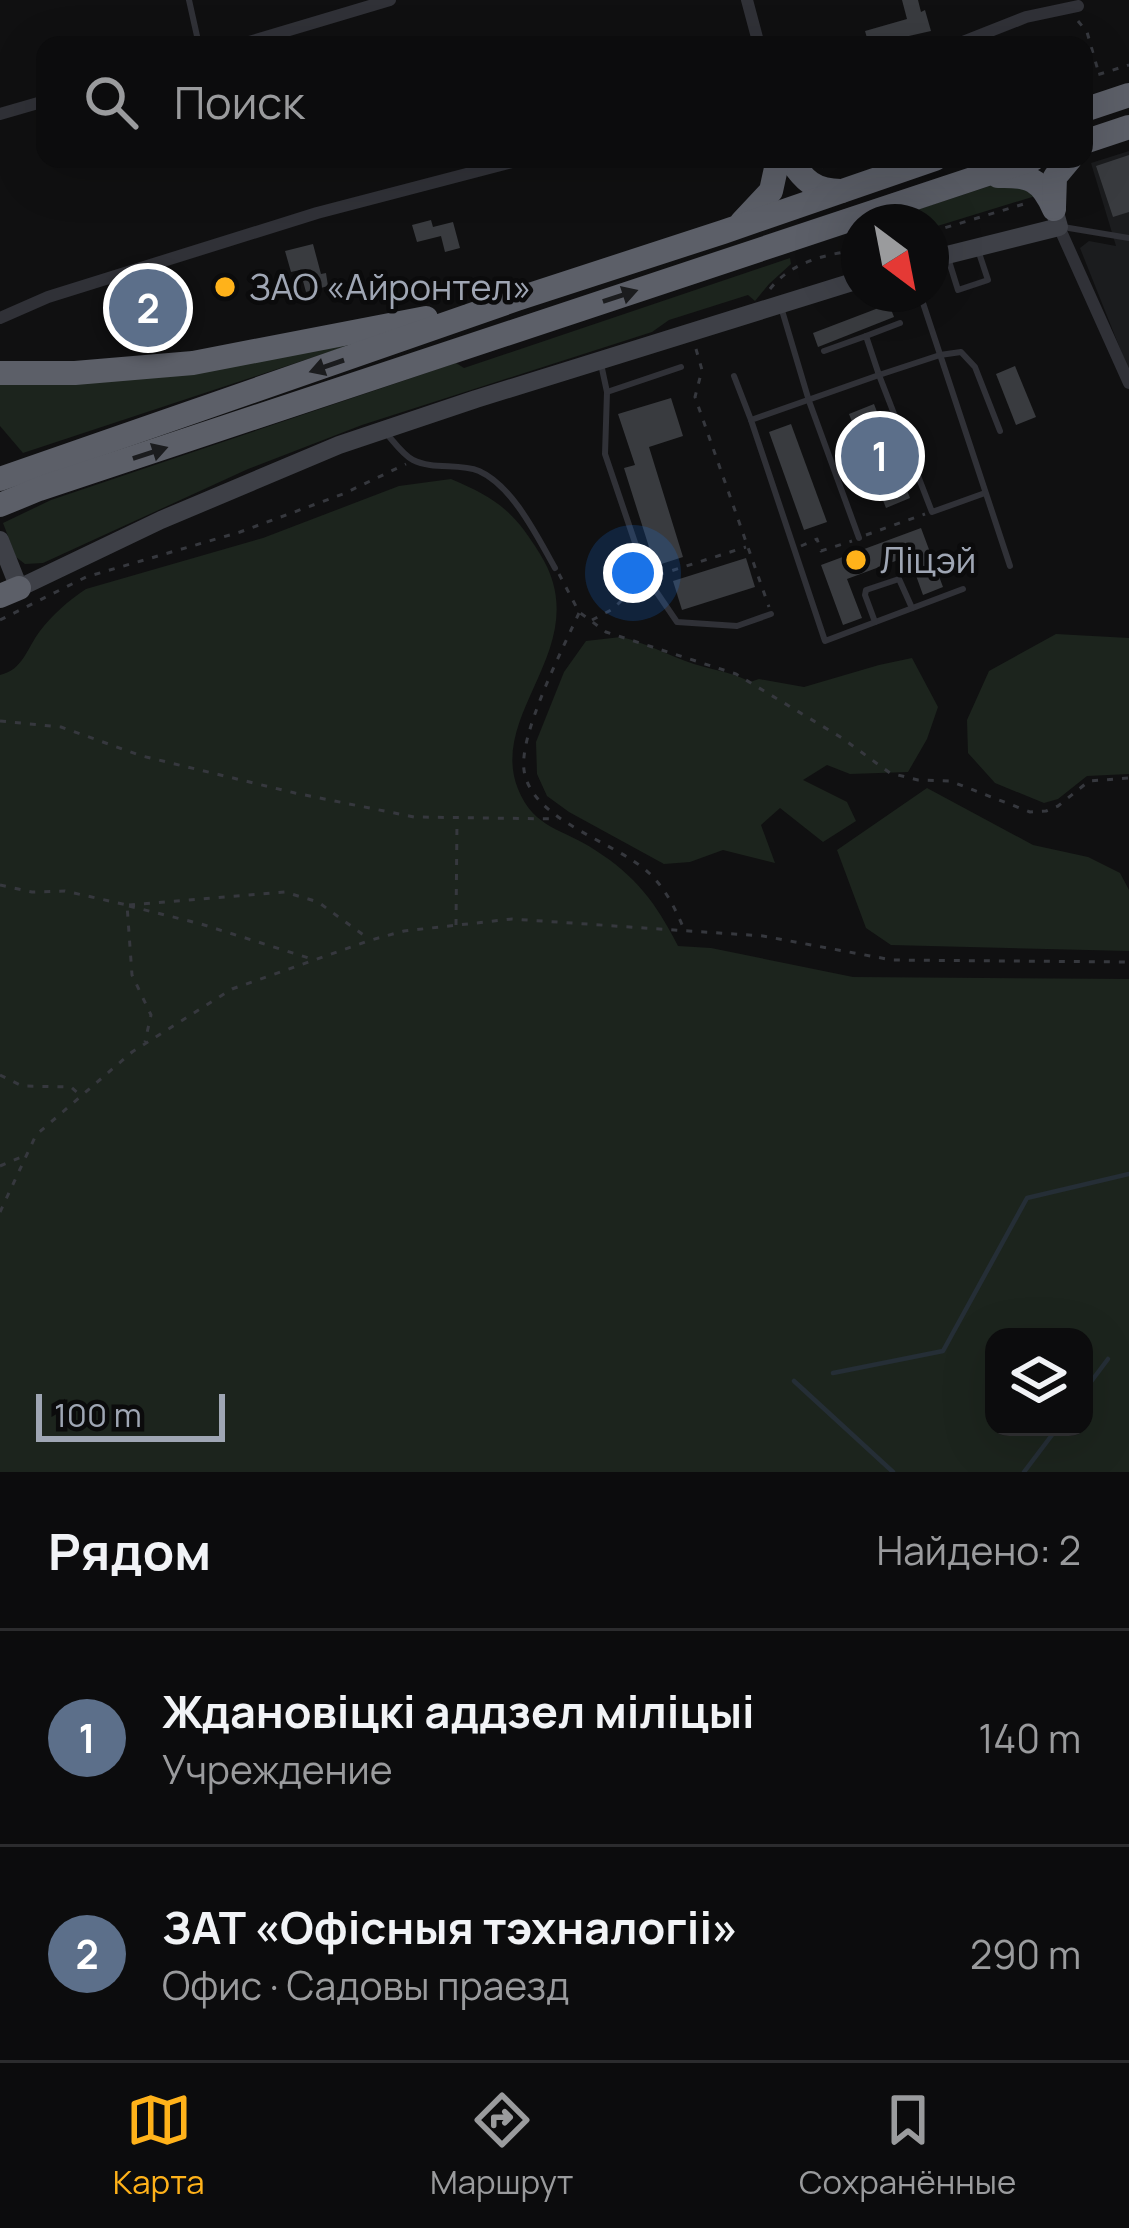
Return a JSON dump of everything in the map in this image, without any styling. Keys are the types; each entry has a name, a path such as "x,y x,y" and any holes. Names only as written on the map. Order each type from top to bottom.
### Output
{"highway":[{"path":"1093,107 1129,95"},
{"path":"1093,141 1129,127"},
{"path":"723,232 743,221 771,191 777,168"},
{"path":"796,168 814,187 844,191"},
{"path":"0,505 34,478 517,299 909,168"},
{"path":"0,479 34,478 1006,168"},
{"path":"1057,218 1055,177 1062,168"},
{"path":"972,179 1025,175 1042,188 1057,218"},
{"path":"0,373 75,373 193,363 517,299"}],"street":[{"path":"268,36 390,0"},
{"path":"747,0 757,36"},
{"path":"978,36 1026,17 1078,6"},
{"path":"0,114 36,104"},
{"path":"0,318 48,297 295,220 491,168"},
{"path":"949,254 1057,218 1129,383"},
{"path":"0,540 9,592 205,500 383,429 776,300 841,284"}],"lane":[{"path":"189,0 197,36"},
{"path":"1057,218 1129,238"},
{"path":"949,274 958,290 988,280 977,247"},
{"path":"776,300 860,538"},
{"path":"926,312 1010,566"},
{"path":"824,350 900,323"},
{"path":"866,336 932,512 985,493"},
{"path":"751,420 940,355 961,352 971,360 1000,431"},
{"path":"601,361 607,392 604,454 644,579 677,622 737,626 771,614"},
{"path":"607,392 681,367"},
{"path":"734,376 825,640 963,589"},
{"path":"383,429 413,460 475,469 490,477 515,503 555,568"},
{"path":"875,622 865,592 896,579 912,608"}],"path":[{"path":"1060,9 1076,18 1088,36"},
{"path":"1093,53 1099,74"},
{"path":"1093,76 1129,65"},
{"path":"776,300 770,290 777,280 802,264 841,252"},
{"path":"693,340 702,370 694,398 771,614"},
{"path":"0,620 86,577 240,532 343,494 413,460"},
{"path":"631,583 747,546"},
{"path":"555,568 579,612 606,632 736,674 842,737 890,773 950,782 1030,812 1058,806 1090,781 1129,778"},
{"path":"591,620 613,609 644,579"},
{"path":"579,612 527,740 524,771 537,798 558,819 650,874 675,906 684,929"},
{"path":"0,722 62,727 142,756 414,817 558,819"},
{"path":"456,926 457,819"},
{"path":"0,885 32,892 65,891 127,905 315,960"},
{"path":"127,905 285,892 317,902 371,940"},
{"path":"127,905 132,976 151,1015 144,1044"},
{"path":"0,1212 36,1135 144,1044 232,989 404,931 512,919 786,938 892,960 1129,962"},
{"path":"0,1075 22,1086 71,1087 81,1096"},
{"path":"0,1166 28,1154"}],"shaded area":[{"path":"1129,151 1129,371 1080,248 1089,241 1116,246 1093,162"},
{"path":"1011,179 1042,194 949,222 949,204 935,204"},
{"path":"790,258 791,264 755,301 748,295 669,320 652,332 362,425 248,469 43,563 25,564 16,557 3,523 51,500 456,363 464,368"},
{"path":"347,346 23,453 0,426 0,382"},
{"path":"451,479 512,516 540,554 554,587 556,618 550,648 516,732 512,760 518,789 541,820 595,850 633,880 678,946 711,948 853,977 1129,979 1129,1472 0,1472 0,675 19,663 50,619 86,589 263,538 399,486"},
{"path":"1056,634 1129,638 1129,774 1087,776 1058,799 1044,803 995,783 968,753 967,720 989,671"},
{"path":"621,637 750,682 759,679 804,687 912,658 938,707 908,772 850,774 827,765 803,780 847,802 856,821 823,842 780,808 761,825 775,863 723,850 690,862 664,864 569,812 547,796 537,774 536,742 564,672 586,641"},
{"path":"927,788 1033,845 1088,857 1120,873 1129,890 1129,951 891,945 866,928 837,850"}],"building":[{"path":"902,0 918,0 931,31 866,36 865,31 907,19"},
{"path":"1129,155 1129,212 1113,217 1096,166"},
{"path":"431,220 433,227 453,222 460,248 445,252 441,236 417,242 412,225"},
{"path":"313,244 328,286 306,292 300,270 291,272 285,251"},
{"path":"165,289 173,314 165,317 168,325 158,328 156,318 130,326 122,302"},
{"path":"868,312 892,312 894,317 818,347 813,333"},
{"path":"1015,366 1036,417 1016,425 996,374"},
{"path":"671,398 683,436 649,447 683,557 655,566 624,468 635,465 618,414"},
{"path":"874,404 910,498 886,508 849,414"},
{"path":"791,424 827,522 804,530 769,432"},
{"path":"921,528 943,587 923,595 909,556 847,579 862,618 843,625 821,565"},
{"path":"746,558 755,587 682,610 673,581"}],"waterway":[{"path":"833,1373 943,1351 1027,1198 1129,1174"},
{"path":"1093,1379 1108,1359"},
{"path":"794,1381 893,1472"},
{"path":"1024,1472 1051,1436"}],"place":[{"name":"ЗАО «Айронтел»","path":"225,287"},
{"name":"ЗАТ «Офісныя тэхналогіі»","path":"148,308"},
{"name":"Ждановіцкі аддзел міліцыі","path":"880,456"},
{"name":"Ліцэй","path":"856,560"}]}
